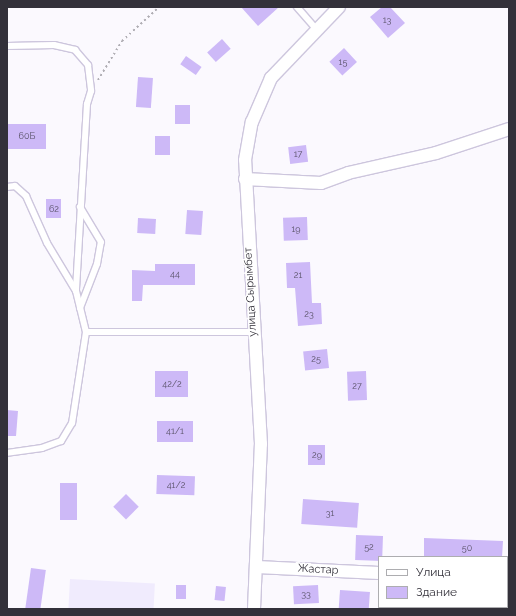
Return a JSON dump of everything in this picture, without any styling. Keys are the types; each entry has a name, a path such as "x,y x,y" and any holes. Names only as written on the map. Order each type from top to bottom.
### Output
{"street":[{"name":"улица Сырымбет","path":"254,609 257,567 261,444 253,332 245,160 252,122 271,78 316,28 339,7"},
{"path":"245,179 321,183 506,132"},
{"name":"Жастар","path":"257,567 378,573"}],"lane":[{"path":"297,7 316,28"},
{"path":"7,46 54,45 75,50 88,65 91,91 86,104 76,291 86,332 72,423 61,441 42,448 7,453"},
{"path":"7,187 15,186 26,196 47,243 76,291"},
{"path":"80,207 101,242 97,264 80,308"},
{"path":"86,332 253,332"}],"path":[{"path":"91,91 122,41 159,7"}],"shaded area":[{"path":"70,579 155,583 154,609 68,609"}],"building":[{"path":"241,7 279,7 258,26"},
{"path":"382,7 390,7 405,23 388,38 370,17"},
{"path":"222,39 231,49 216,62 207,52"},
{"path":"344,48 357,62 342,76 329,62"},
{"path":"186,56 202,67 196,75 180,64"},
{"path":"138,77 153,78 151,108 136,107"},
{"path":"175,105 190,105 190,124 175,124"},
{"path":"7,124 46,124 46,149 7,149"},
{"path":"155,136 170,136 170,155 155,155"},
{"path":"306,145 308,162 290,164 288,147"},
{"path":"46,199 61,199 61,218 46,218"},
{"path":"187,210 203,211 201,235 185,234"},
{"path":"307,217 308,240 284,241 283,218"},
{"path":"138,218 156,219 155,234 137,233"},
{"path":"310,262 312,303 321,303 322,324 298,326 295,288 287,288 286,263"},
{"path":"155,264 195,264 195,285 143,285 142,301 132,301 132,270 155,271"},
{"path":"327,349 329,368 305,370 303,352"},
{"path":"155,371 188,371 188,397 155,397"},
{"path":"366,371 367,400 348,401 347,372"},
{"path":"7,410 18,411 16,436 7,436"},
{"path":"157,421 193,421 193,442 157,442"},
{"path":"308,445 325,445 325,465 308,465"},
{"path":"157,475 195,476 194,495 156,494"},
{"path":"60,483 77,483 77,520 60,520"},
{"path":"126,494 139,507 126,519 113,507"},
{"path":"303,499 359,503 357,528 301,524"},
{"path":"356,535 383,536 382,556 378,556 378,561 355,560"},
{"path":"424,538 503,541 502,556 424,556"},
{"path":"31,568 46,570 40,609 25,609"},
{"path":"176,585 186,585 186,599 176,599"},
{"path":"318,585 319,603 294,604 293,586"},
{"path":"216,586 226,587 224,601 215,600"},
{"path":"340,590 370,592 369,609 339,609"}]}
